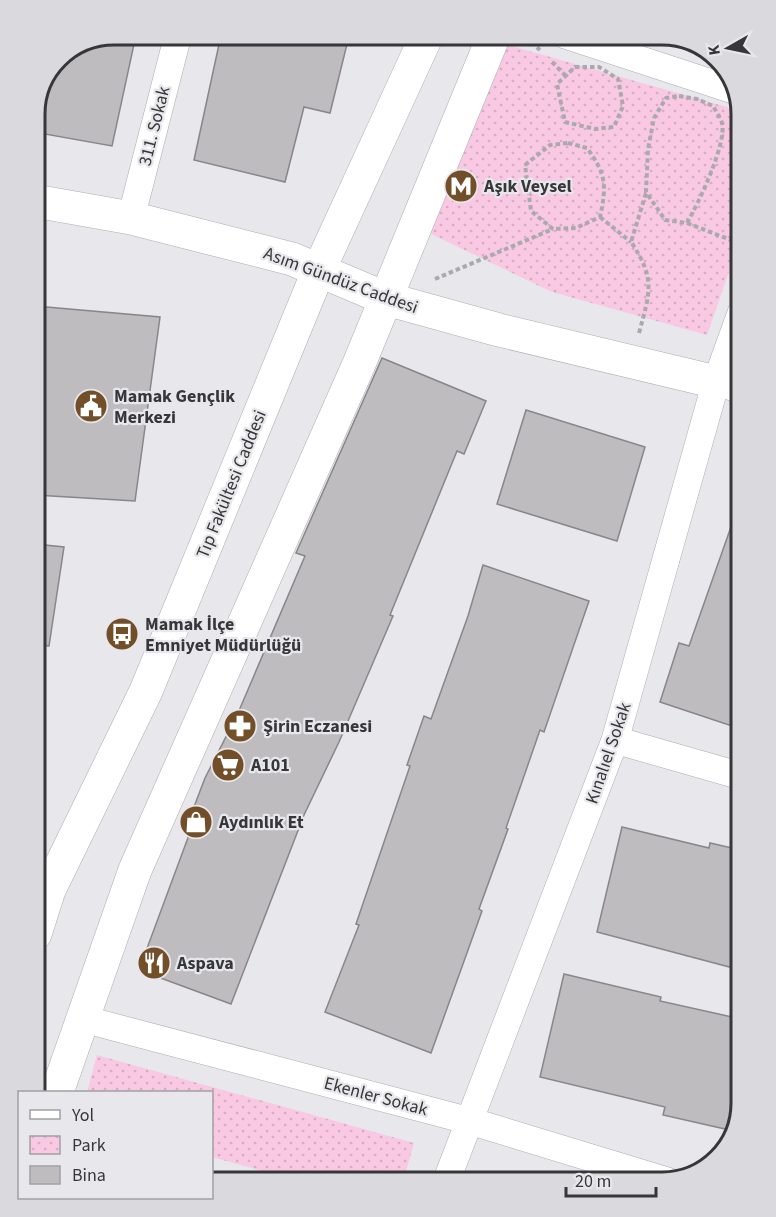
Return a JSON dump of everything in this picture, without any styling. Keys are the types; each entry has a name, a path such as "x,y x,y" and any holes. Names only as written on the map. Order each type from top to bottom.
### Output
{"main road":[{"name":"Tıp Fakültesi Caddesi","path":"45,881 146,691 318,272 422,45"},
{"path":"57,1091 135,870 387,299 490,45"},
{"name":"Asım Gündüz Caddesi","path":"45,203 131,218 292,259 318,272 387,299 499,330 729,386"}],"street":[{"name":"311. Sokak","path":"131,218 175,45"},
{"path":"596,45 726,88"},
{"name":"Kınalıel Sokak","path":"450,1172 615,740 729,386"},
{"path":"615,740 731,773"},
{"name":"Ekenler Sokak","path":"82,1019 470,1121 637,1172"}],"path":[{"path":"575,67 599,67 618,79 623,106 614,127 595,129 565,122 557,84 575,67"},
{"path":"631,242 646,192 648,149 654,118 666,98 679,96 697,99 713,106 722,123 722,142 713,160 705,192 687,223"},
{"path":"554,229 531,211 525,165 550,145 568,143 587,147 601,168 606,191 600,217"},
{"path":"646,192 665,220 687,223 731,240"},
{"path":"387,299 554,229 576,228 600,217"},
{"path":"600,217 631,242 645,262 650,287 630,362"}],"green space":[{"path":"508,45 731,108 731,266 707,335 552,292 429,233"},
{"path":"97,1055 414,1143 406,1172 266,1172 213,1157 213,1091 87,1091"}],"building":[{"path":"134,45 112,146 45,134 47,96 57,75 75,57 100,46"},
{"path":"219,45 347,45 330,113 304,107 285,182 194,160"},
{"name":"Mamak Gençlik Merkezi","path":"45,307 160,317 135,501 45,496"},
{"path":"382,358 486,401 464,454 457,451 390,615 393,616 339,742 304,815 231,1004 139,970 189,835 184,833 205,778 238,713 305,556 296,553"},
{"path":"526,410 645,447 617,541 497,504"},
{"path":"731,527 731,726 660,702 679,643 689,646"},
{"path":"45,545 64,547 49,646 45,646"},
{"path":"483,565 589,601 544,732 540,730 479,909 482,911 431,1053 325,1012 359,925 356,924 410,766 407,765 424,716 431,719 468,616"},
{"path":"622,827 709,848 710,843 731,848 731,967 597,932"},
{"path":"564,974 661,997 660,1001 731,1017 731,1103 726,1129 663,1115 665,1107 540,1077"}],"place":[{"name":"Aşık Veysel","path":"461,186"},
{"name":"Mamak Gençlik Merkezi","path":"91,406"},
{"name":"Mamak İlçe Emniyet Müdürlüğü","path":"122,634"},
{"name":"Şirin Eczanesi","path":"240,726"},
{"name":"A101","path":"228,765"},
{"name":"Aydınlık Et","path":"196,822"},
{"name":"Aspava","path":"154,963"}]}
